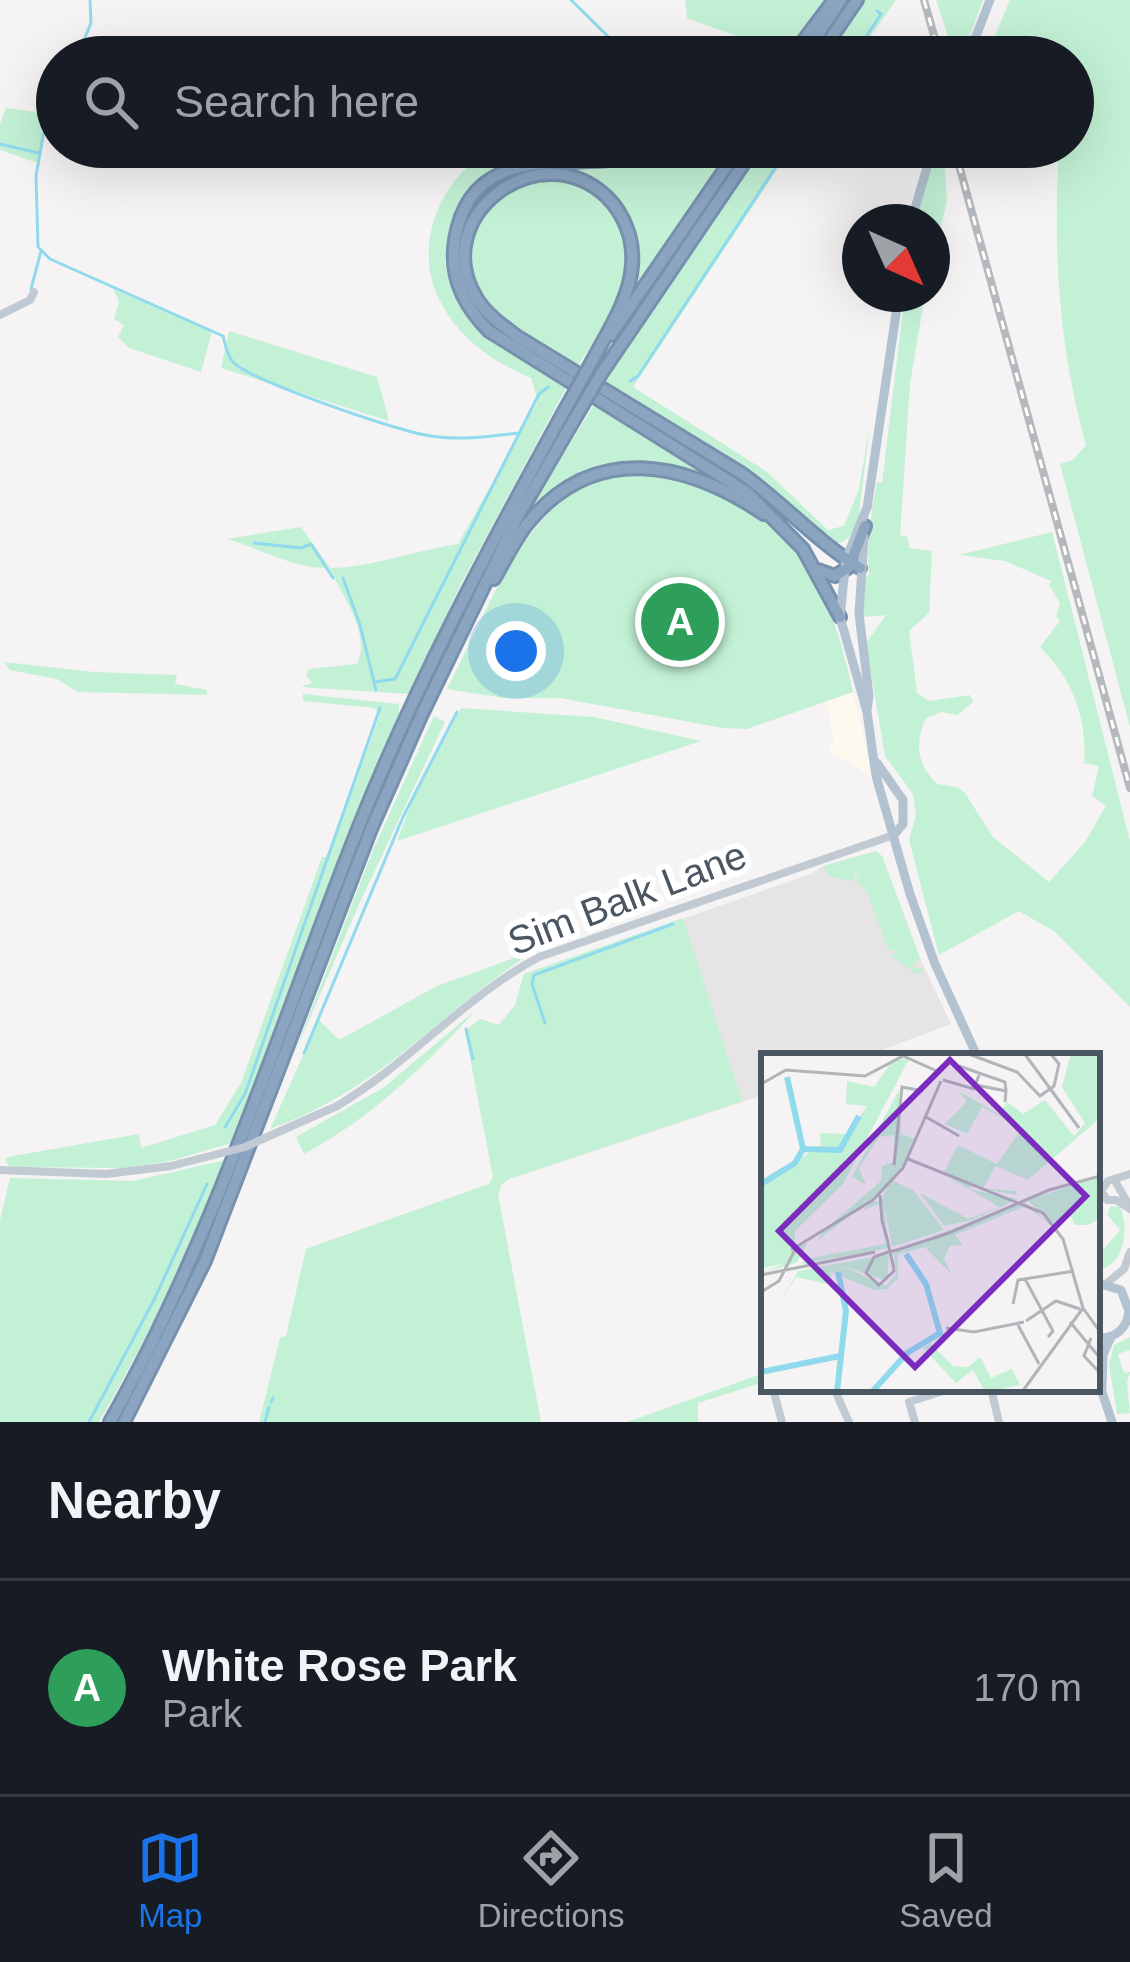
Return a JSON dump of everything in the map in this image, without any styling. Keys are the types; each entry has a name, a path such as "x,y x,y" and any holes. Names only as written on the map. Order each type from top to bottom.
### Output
{"highway":[{"path":"808,36 838,0"},
{"path":"816,36 838,0"},
{"path":"832,36 857,0"},
{"path":"512,168 477,192 457,228 455,275 466,304 489,331 732,481 790,534 815,568 840,617"},
{"path":"110,1422 166,1316 210,1218 330,902 429,682 568,417 726,168"},
{"path":"595,371 740,168"},
{"path":"595,371 628,289 632,267 628,230 612,202 578,178 547,172 516,179 490,196 467,238 466,269 487,312 518,337 741,473 850,566"},
{"path":"429,682 466,620 568,417"},
{"path":"466,620 528,523 549,501 611,470 661,468 698,477 737,496 790,534"},
{"path":"815,568 835,576 850,566 865,526"},
{"path":"824,545 839,547 852,539"},
{"path":"124,1422 205,1261 414,715"}],"main road":[{"path":"976,36 988,3"},
{"path":"916,204 927,168"},
{"path":"865,526 896,312"},
{"path":"868,505 852,539 840,617 867,712 882,793 928,948 972,1053"},
{"path":"850,566 869,695 867,712"},
{"path":"877,762 903,800 904,824 894,835"},
{"path":"1102,1283 1124,1294 1130,1306 1127,1325 1111,1337 1103,1353 1100,1382 1112,1422"},
{"path":"1100,1338 1111,1337"}],"street":[{"path":"0,315 30,300 34,292"},
{"name":"Sim Balk Lane","path":"0,1170 106,1174 170,1166 268,1138 337,1106 392,1071 491,984 539,957 894,835"},
{"path":"1130,1176 1118,1190 1130,1208"},
{"path":"1102,1283 1124,1269 1130,1252"},
{"path":"1124,1294 1130,1282"},
{"path":"774,1392 782,1422"},
{"path":"905,1392 915,1422"},
{"path":"909,1402 940,1392"},
{"path":"992,1392 999,1422"},
{"path":"838,1395 849,1422"}],"shaded area":[{"path":"853,692 873,779 831,754 829,744 834,741 826,701"},
{"path":"876,851 882,856 920,958 951,1024 874,1053 761,1053 761,1096 509,1179 498,1195 526,1345 267,1422 306,1249 489,1184 493,1177 465,1031 480,1019 499,1025 515,1005 524,974"}],"green space":[{"path":"685,0 824,0 797,36 736,36 687,18"},
{"path":"864,0 896,0 871,36 839,36"},
{"path":"936,0 983,0 970,36 948,36"},
{"path":"1010,0 1130,0 1130,727 1060,464 1073,460 1086,445 1064,334 1058,168 1094,168 1094,36 995,36"},
{"path":"6,108 36,112 36,162 0,150"},
{"path":"468,168 496,168 462,205 448,237 446,266 454,292 491,335 567,386 462,582 409,694 301,687 312,683 306,675 309,669 357,664 361,641 348,603 329,568 290,562 227,539 301,527 330,568 458,544 538,401 531,378 490,356 456,326 431,278 429,255 437,211"},
{"path":"557,168 716,168 630,295 635,247 631,227 612,195"},
{"path":"747,168 778,168 633,387 766,471 828,530 844,526 859,489 870,424 859,515 852,533 837,543 819,536 729,457 604,384"},
{"path":"931,168 945,168 947,201 920,204"},
{"path":"550,177 595,193 619,224 625,245 625,266 613,308 577,366 494,310 480,292 473,270 473,247 482,217 503,195"},
{"path":"113,289 212,332 201,372 129,348 118,337 124,325 114,319 119,301"},
{"path":"903,312 922,312 910,384 900,535 908,537 909,548 932,551 929,613 909,631 917,693 929,701 970,695 973,702 957,715 941,712 926,718 919,744 922,761 937,784 965,793 993,837 1049,882 1085,842 1106,806 1092,796 1099,766 1084,763 1083,730 1075,700 1040,647 1060,621 1056,617 1060,603 1051,581 1005,561 959,555 1052,532 1130,841 1130,1007 1055,932 1019,911 939,955 909,840 916,815 913,794 885,756 866,643 886,615 862,617 871,517 877,482 882,483"},
{"path":"229,331 377,377 389,421 221,368"},
{"path":"595,403 718,477 717,481 659,465 606,469 559,492 515,533"},
{"path":"665,472 743,505 795,551 830,612 853,692 747,729 560,698 504,698 447,689 500,582 553,509 595,482"},
{"path":"4,662 177,675 175,684 207,690 207,695 78,692 57,679 10,670"},
{"path":"303,694 399,704 399,721 337,866 235,1142 170,1161 124,1168 9,1167 5,1159 13,1156 139,1134 141,1148 215,1125 241,1083 322,857 328,857 380,715 375,708 303,701"},
{"path":"461,708 594,717 701,741 397,841"},
{"path":"434,716 445,722 292,1060 373,850"},
{"path":"876,851 882,856 920,958 913,965 924,968 918,975 891,956 898,950 889,951 866,890 857,882 857,874 864,871 855,872 855,881 830,877 823,866"},
{"path":"683,918 742,1101 501,1185 498,1195 541,1422 259,1422 306,1249 489,1184 493,1177 465,1031 480,1019 499,1025 515,1005 524,974"},
{"path":"536,950 379,1071 310,1112 270,1129 319,1020 339,1040 437,986"},
{"path":"476,1010 396,1090 304,1154 296,1137 383,1088"},
{"path":"226,1160 167,1293 99,1422 0,1422 0,1220 10,1178 133,1181"},
{"path":"1111,1206 1120,1207 1124,1235 1119,1254 1100,1269 1100,1250 1120,1230 1107,1214"},
{"path":"1130,1337 1130,1350 1118,1354 1124,1373 1130,1372 1130,1413 1117,1414 1109,1365 1114,1345"},
{"path":"761,1374 761,1383 698,1403 698,1422 627,1422"}],"waterway":[{"path":"86,36 91,23 90,0"},
{"path":"571,0 608,36"},
{"path":"867,36 881,14 877,11"},
{"path":"0,144 36,152"},
{"path":"37,168 38,247 50,259 223,336 231,359 245,370 409,431 472,438 518,433"},
{"path":"630,381 638,376 775,168"},
{"path":"31,289 41,251"},
{"path":"375,682 395,679 539,394 548,387"},
{"path":"254,543 301,548 311,544 333,578"},
{"path":"343,578 376,690"},
{"path":"225,1127 245,1094 380,708"},
{"path":"304,1053 403,817 457,712"},
{"path":"545,1023 532,984 534,975 673,924"},
{"path":"466,1029 473,1059"},
{"path":"89,1422 155,1298 207,1184"},
{"path":"271,1402 273,1398"},
{"path":"265,1422 269,1407"}],"railway":[{"path":"924,0 934,36"},
{"path":"960,168 1130,788"}],"place":[{"name":"White Rose Park","path":"680,622"}]}
